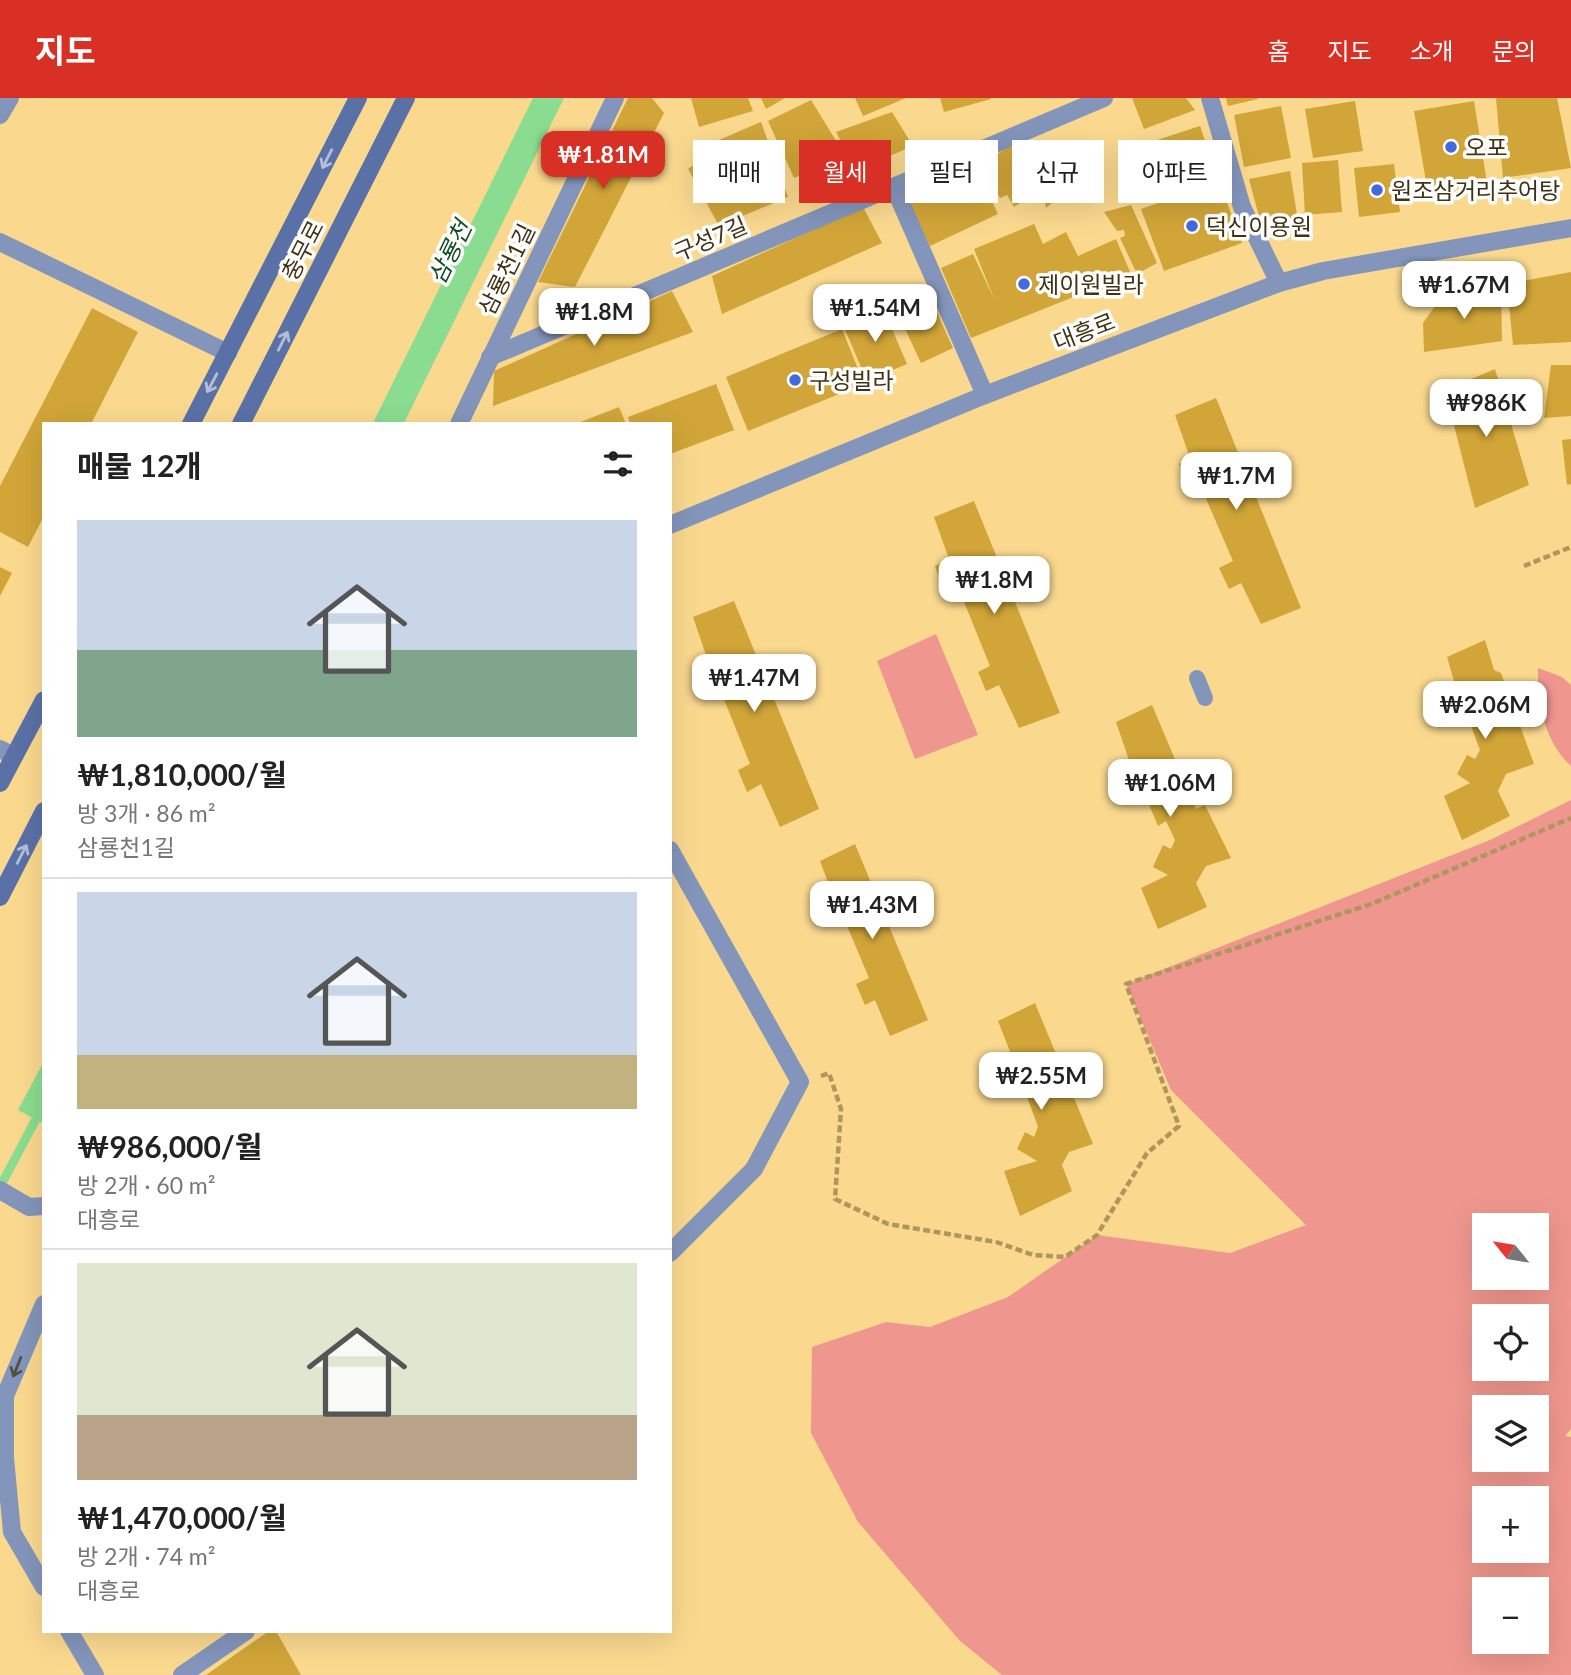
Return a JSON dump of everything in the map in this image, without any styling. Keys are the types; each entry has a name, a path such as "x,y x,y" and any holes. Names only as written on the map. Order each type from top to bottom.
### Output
{"main road":[{"name":"충무로","path":"192,422 358,98"},
{"name":"충무로","path":"242,422 406,98"},
{"path":"0,783 7,753 42,703"},
{"path":"0,897 42,815"}],"street":[{"path":"0,115 10,98"},
{"name":"삼룡천1길","path":"461,422 615,98"},
{"name":"구성7길","path":"490,358 1104,98"},
{"path":"1210,98 1242,207 1279,283"},
{"path":"894,187 985,395"},
{"name":"대흥로","path":"672,523 985,395 1279,283 1323,271 1571,228"},
{"path":"0,242 228,353"},
{"path":"672,854 800,1082 754,1169 672,1251"},
{"path":"0,1190 36,1207"},
{"path":"42,1309 5,1396 2,1452 6,1525 42,1584"},
{"path":"70,1633 95,1675"},
{"path":"182,1675 243,1633"}],"lane":[{"path":"1197,678 1205,698"}],"path":[{"path":"1524,566 1571,547"},
{"path":"800,1082 829,1073 841,1109 835,1199 888,1224 996,1242 1033,1255 1065,1257 1097,1235 1147,1153 1179,1126 1126,984 1374,903 1571,818"}],"shaded area":[{"path":"533,98 564,98 404,422 373,422"},
{"path":"936,634 978,735 915,759 877,661"},
{"path":"1538,668 1562,677 1571,685 1571,766 1548,733 1539,694"},
{"path":"1571,800 1571,1429 1565,1436 1571,1437 1571,1675 1002,1675 960,1641 858,1522 811,1433 812,1347 886,1322 930,1327 1008,1297 1097,1235 1230,1253 1306,1225 1171,1090 1126,984 1490,840"},
{"path":"42,1065 42,1123 18,1110"}],"building":[{"path":"628,98 652,98 664,113 575,287 538,282"},
{"path":"691,98 748,98 753,111 699,127"},
{"path":"761,98 785,98 766,109"},
{"path":"855,98 906,98 863,116"},
{"path":"940,98 991,98 991,99 944,112"},
{"path":"1132,98 1186,98 1195,110 1144,129"},
{"path":"1226,98 1258,98 1258,99 1228,106"},
{"path":"1496,98 1557,98 1571,168 1503,178"},
{"path":"811,100 836,140 799,140 799,176 794,178 785,158 785,140 777,140 768,121"},
{"path":"1355,101 1363,151 1313,158 1305,109"},
{"name":"오포","path":"1474,101 1487,183 1428,193 1414,111"},
{"path":"1281,106 1291,158 1244,167 1234,115"},
{"path":"892,112 909,140 905,140 905,149 891,155 891,140 840,140 836,132"},
{"path":"761,122 767,140 719,140"},
{"path":"1200,126 1205,140 1157,140"},
{"path":"1012,145 1012,203 1020,203 1014,207 1007,195 1000,198 998,195 998,153"},
{"path":"1338,160 1342,212 1305,215 1302,163"},
{"name":"원조삼거리추어탕","path":"1394,164 1400,212 1359,217 1354,168"},
{"path":"693,165 693,178 688,169"},
{"path":"1290,171 1298,221 1261,224 1249,179"},
{"path":"706,203 774,203 719,226"},
{"path":"908,203 993,203 998,214 930,246"},
{"name":"덕신이용원","path":"1158,203 1227,203 1242,243 1164,271 1141,209"},
{"path":"1131,205 1157,263 1137,274 1120,238 1125,236 1124,230 1117,231 1104,212"},
{"path":"863,207 882,243 722,314 712,276"},
{"path":"1034,224 1043,244 1066,232 1078,256 1116,239 1131,274 971,338 941,268 973,254 995,301 974,249"},
{"path":"1571,272 1571,342 1513,345 1507,284"},
{"path":"1501,287 1502,341 1424,352 1423,323 1441,298"},
{"path":"926,288 953,348 921,363 893,303"},
{"path":"672,291 693,332 493,406 494,371"},
{"path":"92,308 138,332 92,422 42,422 42,520 28,547 0,532 0,486"},
{"path":"883,308 907,364 867,381 843,325"},
{"name":"구성빌라","path":"842,329 864,384 748,431 726,377"},
{"path":"1551,365 1571,365 1571,416 1544,418"},
{"path":"1495,369 1529,485 1475,508 1445,390"},
{"path":"716,384 734,430 672,453 672,422 629,422 628,417"},
{"path":"1216,398 1301,608 1261,624 1241,583 1229,589 1219,568 1233,561 1197,478 1187,483 1179,464 1190,458 1175,415"},
{"path":"619,407 625,422 581,422"},
{"path":"1571,439 1571,484 1567,485 1562,440"},
{"path":"974,501 1060,713 1019,728 999,685 986,691 978,672 990,666 956,582 942,586 935,566 949,559 934,517"},
{"path":"0,567 12,573 0,596"},
{"path":"734,601 819,809 780,827 761,784 747,792 738,770 750,764 717,682 705,687 696,668 708,661 693,617"},
{"path":"1485,640 1494,670 1501,673 1534,764 1506,774 1498,791 1510,816 1462,840 1444,796 1470,783 1457,774 1467,755 1475,759 1480,750 1464,707 1461,709 1452,690 1456,688 1447,657"},
{"path":"1152,705 1196,809 1205,805 1231,858 1206,866 1196,883 1207,907 1158,929 1141,888 1168,875 1153,867 1163,845 1171,849 1175,840 1166,821 1158,826 1140,783 1126,790 1117,770 1130,763 1116,722"},
{"path":"855,844 928,1020 890,1036 875,1000 865,1005 856,984 869,978 842,914 830,920 821,900 832,893 820,861"},
{"path":"1035,1003 1093,1144 1069,1152 1062,1165 1072,1191 1020,1216 1004,1171 1037,1161 1017,1149 1025,1132 1034,1137 1038,1127 1019,1075 1009,1080 1000,1059 1011,1054 998,1021"},
{"path":"266,1633 277,1633 301,1675 206,1675"}],"waterway":[{"name":"삼룡천","path":"0,1187 42,1108"}],"place":[{"name":"오포","path":"1451,147"},
{"name":"원조삼거리추어탕","path":"1377,190"},
{"name":"덕신이용원","path":"1192,226"},
{"name":"제이원빌라","path":"1024,284"},
{"name":"구성빌라","path":"795,380"}]}
